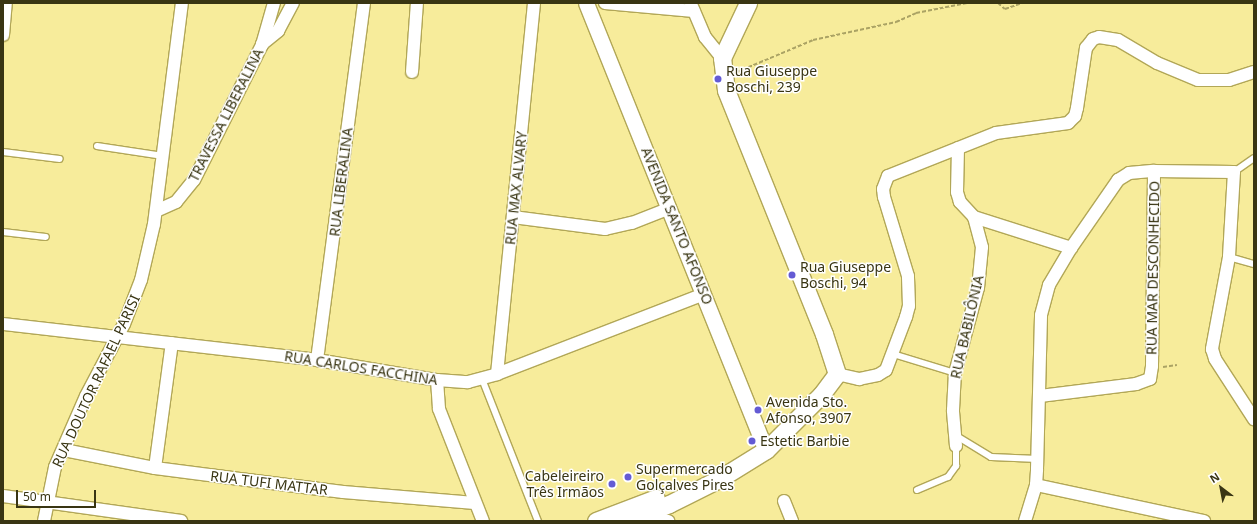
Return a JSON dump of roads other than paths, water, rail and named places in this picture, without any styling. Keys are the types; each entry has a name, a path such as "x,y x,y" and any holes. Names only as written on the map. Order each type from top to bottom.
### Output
{"main road":[{"path":"596,521 633,515 697,489 736,470 766,450 821,395 837,374 824,334 723,78 722,58 748,3"}],"street":[{"path":"3,35 6,3"},
{"name":"RUA DOUTOR RAFAEL PARISI","path":"44,521 52,476 86,396 131,309 141,280 156,211 182,3"},
{"name":"TRAVESSA LIBERALINA","path":"156,211 176,202 194,180 262,45 274,3"},
{"path":"262,45 278,31 293,3"},
{"name":"RUA LIBERALINA","path":"316,360 364,3"},
{"path":"412,72 417,3"},
{"name":"RUA MAX ALVARY","path":"497,374 534,3"},
{"name":"AVENIDA SANTO AFONSO","path":"586,3 670,208 766,450"},
{"path":"605,3 692,7 704,37 722,58"},
{"path":"837,374 859,378 878,375 886,370 908,312 909,289 902,253 884,196 885,181 895,172 996,133 1063,125 1072,120 1077,108 1086,48 1093,39 1099,37 1118,40 1157,64 1198,80 1229,80 1254,72"},
{"name":"RUA BABILÔNIA","path":"956,441 955,372 978,288 982,247 974,217 960,202 958,148"},
{"path":"1025,521 1036,485 1042,315 1044,300 1049,285 1071,248 1118,180 1129,173 1154,170 1234,172 1229,257 1212,349 1215,359 1254,419"},
{"name":"RUA MAR DESCONHECIDO","path":"1040,396 1145,382 1150,379 1152,366 1154,170"},
{"path":"513,217 605,229 632,223 670,208"},
{"path":"974,217 1071,248"},
{"name":"RUA CARLOS FACCHINA","path":"3,324 316,360 437,380 468,382 497,374 704,294"},
{"path":"155,468 172,343"},
{"path":"437,380 439,409 483,521"},
{"name":"RUA TUFI MATTAR","path":"64,450 155,468 343,492 475,503"},
{"path":"1036,485 1204,521"},
{"path":"3,496 181,521"},
{"path":"784,501 792,521"},
{"path":"633,515 668,521"}],"lane":[{"path":"97,146 163,156"},
{"path":"3,152 60,160"},
{"path":"1234,172 1254,158"},
{"path":"3,232 46,237"},
{"path":"1229,257 1254,264"},
{"path":"893,354 955,372"},
{"path":"482,379 538,521"},
{"path":"956,441 991,457 1038,459"},
{"name":"RUA BABILÔNIA","path":"917,490 942,482 953,472 956,466 956,441"}],"place":[{"name":"Rua Giuseppe Boschi, 239","path":"718,79"},
{"name":"Rua Giuseppe Boschi, 94","path":"792,275"},
{"name":"Avenida Sto. Afonso, 3907","path":"758,410"},
{"name":"Estetic Barbie","path":"752,441"},
{"name":"Supermercado Golçalves Pires","path":"628,477"},
{"name":"Cabeleireiro Três Irmãos","path":"612,484"}]}
